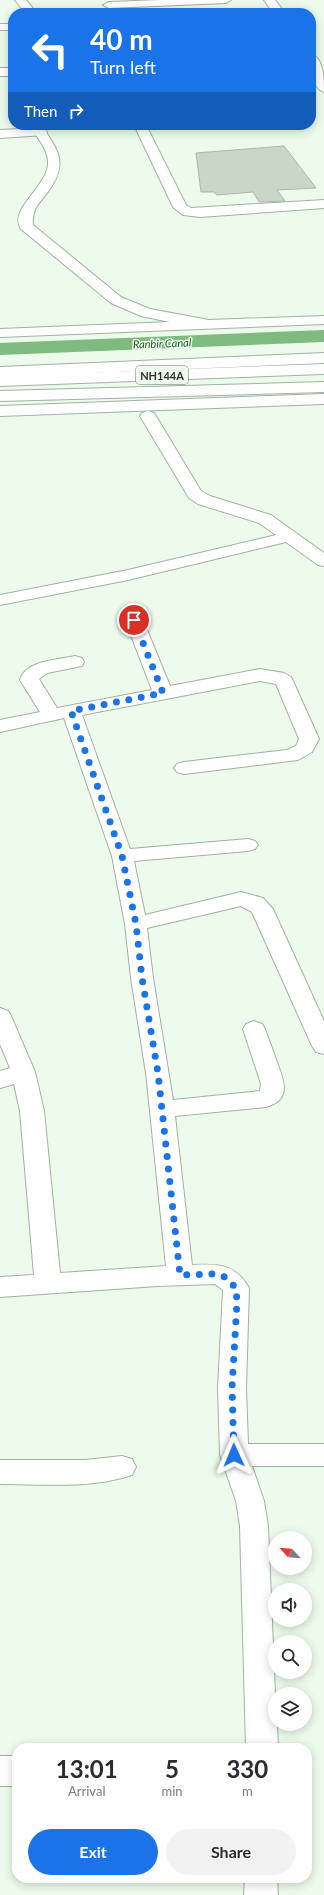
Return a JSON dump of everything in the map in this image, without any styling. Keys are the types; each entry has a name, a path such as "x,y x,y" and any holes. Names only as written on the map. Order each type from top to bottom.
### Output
{"main road":[{"path":"20,0 27,8"},
{"path":"110,6 226,0"},
{"path":"316,69 324,88"},
{"path":"0,134 30,130"},
{"path":"39,130 45,137 54,159 55,168 50,179 26,212 23,219 26,226 116,300 146,313 207,324"},
{"path":"142,130 180,207 185,211 200,213 324,204"},
{"path":"0,334 324,320"},
{"path":"0,372 324,358"},
{"name":"NH144A","path":"0,381 324,369"},
{"name":"NH144A","path":"0,396 324,386"},
{"path":"0,411 324,399"},
{"path":"148,416 195,494 204,500 266,519 291,536 324,562"},
{"path":"0,600 128,575 291,536"},
{"path":"134,620 163,693"},
{"path":"75,662 41,669 30,676 29,680 61,713 122,856 136,924 142,978 158,1073 180,1275"},
{"path":"0,726 260,675 277,676 284,680 309,739 306,748 291,756 184,768"},
{"path":"122,856 248,845"},
{"path":"136,924 241,899 258,903 324,1046"},
{"path":"0,1016 23,1072 32,1111 48,1283"},
{"path":"162,1109 266,1099 271,1095 273,1084 254,1029"},
{"path":"0,1080 23,1072"},
{"path":"0,1287 215,1274 225,1277 236,1288 237,1302 232,1388 234,1455 250,1501 254,1526 262,1743"},
{"path":"234,1455 324,1455"},
{"path":"0,1472 85,1472 122,1467"},
{"path":"0,1771 12,1771"},
{"path":"261,1883 261,1895"}],"building":[{"path":"284,146 316,188 277,190 285,201 259,202 253,192 217,195 214,192 201,192 196,153"}],"waterway":[{"name":"Ranbir Canal","path":"0,349 324,336"}],"route":[{"path":"134,620 163,693 71,711 122,856 136,924 142,978 158,1073 180,1275 215,1274 225,1277 231,1281 236,1288 237,1302 232,1372 234,1455"}]}
